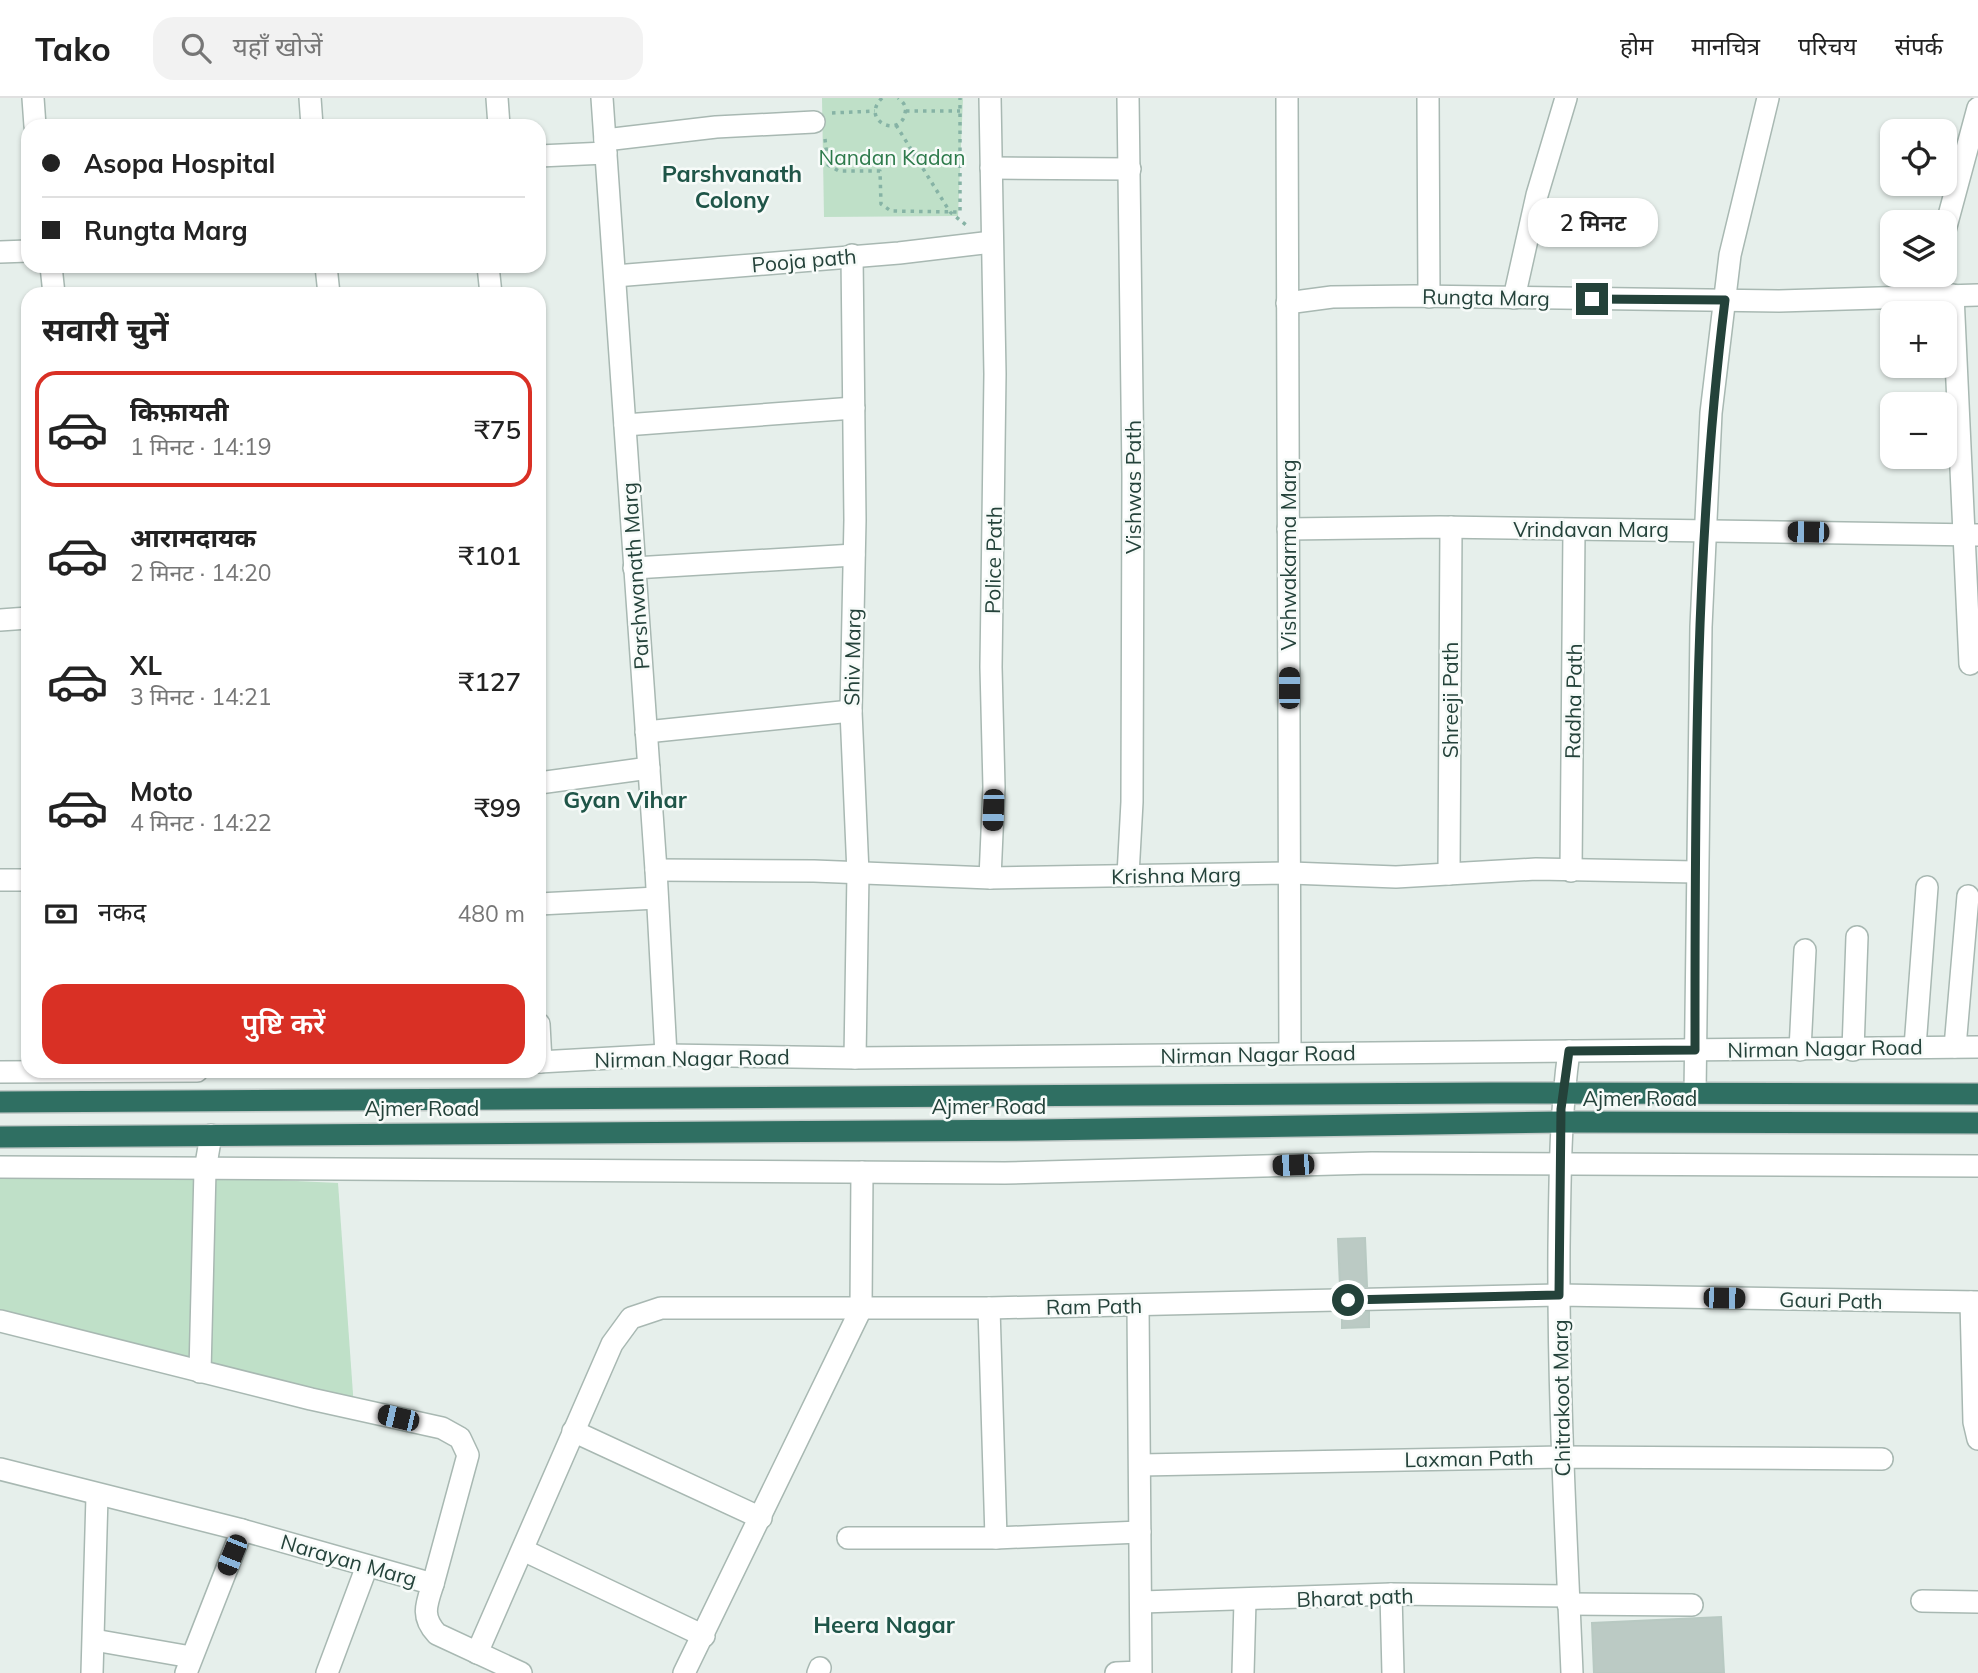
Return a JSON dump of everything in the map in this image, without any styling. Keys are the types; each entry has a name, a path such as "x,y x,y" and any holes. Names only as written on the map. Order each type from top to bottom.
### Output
{"highway":[{"name":"Ajmer Road","path":"0,1102 1978,1094"},
{"name":"Ajmer Road","path":"0,1137 1037,1130 1561,1122 1978,1123"}],"street":[{"path":"33,98 34,119"},
{"path":"310,98 312,119"},
{"path":"497,98 498,119"},
{"name":"Parshwanath Marg","path":"602,98 656,870 666,1055"},
{"name":"Police Path","path":"990,98 995,373 991,667 994,787 990,878"},
{"name":"Vishwas Path","path":"1128,98 1133,474 1132,802 1128,875"},
{"name":"Vishwakarma Marg","path":"1287,98 1290,1054"},
{"path":"1428,98 1429,297"},
{"path":"1514,298 1537,195 1566,98"},
{"path":"1695,1094 1696,872 1705,530 1711,413 1730,255 1769,98"},
{"path":"1950,210 1978,108"},
{"path":"546,155 716,127 821,124"},
{"path":"991,168 1130,169"},
{"name":"Pooja path","path":"615,276 992,242"},
{"path":"0,252 21,251"},
{"name":"Shiv Marg","path":"852,255 854,555 851,711 858,873 855,1058"},
{"name":"Rungta Marg","path":"1287,303 1332,297 1725,300 1904,287"},
{"name":"Rungta Marg","path":"1936,287 1953,295 1978,295"},
{"path":"1953,295 1970,535 1970,664"},
{"path":"625,425 854,408"},
{"name":"Vrindavan Marg","path":"1288,529 1451,527 1970,535"},
{"name":"Shreeji Path","path":"1449,874 1451,527"},
{"name":"Radha Path","path":"1571,872 1574,530"},
{"path":"634,568 854,555"},
{"path":"0,620 21,618"},
{"path":"646,732 851,711"},
{"path":"546,782 649,768"},
{"name":"Krishna Marg","path":"656,870 990,878 1291,873 1396,877 1536,869 1571,872 1696,872"},
{"path":"0,880 21,880"},
{"path":"1915,1047 1927,887"},
{"path":"1955,1047 1968,895"},
{"path":"546,904 657,898"},
{"path":"1853,1050 1857,937"},
{"path":"1800,1050 1805,950"},
{"name":"Nirman Nagar Road","path":"546,1062 666,1055 855,1058 1978,1047"},
{"name":"Chitrakoot Marg","path":"1569,1051 1561,1122 1559,1295 1561,1457 1572,1673"},
{"path":"0,1072 21,1072"},
{"path":"200,1371 205,1170 211,1135"},
{"path":"0,1167 1004,1173 1372,1163 1978,1166"},
{"path":"684,1673 861,1309 862,1172"},
{"name":"Gauri Path","path":"1559,1295 1975,1302"},
{"name":"Ram Path","path":"573,1432 612,1344 631,1318 661,1308 989,1308 1559,1295"},
{"path":"1975,1302 1974,1422 1978,1439"},
{"path":"1116,1673 1141,1672 1138,1305"},
{"path":"989,1308 996,1538"},
{"path":"0,1321 442,1428 460,1438 468,1455 433,1584"},
{"path":"477,1653 573,1432 761,1518"},
{"name":"Laxman Path","path":"1141,1465 1561,1457 1882,1459"},
{"name":"Narayan Marg","path":"0,1469 97,1496 242,1530 433,1584 424,1611 427,1624 437,1634 521,1673"},
{"path":"92,1673 97,1496"},
{"path":"94,1640 188,1665 242,1530"},
{"path":"848,1538 996,1538 1140,1532"},
{"path":"523,1550 704,1636"},
{"path":"327,1673 367,1566"},
{"path":"1391,1594 1393,1673"},
{"name":"Bharat path","path":"1142,1602 1245,1601 1391,1594 1692,1605"},
{"path":"1243,1673 1245,1601"},
{"path":"1922,1601 1978,1602"}],"path":[{"path":"882,98 875,111 821,124 828,165 839,171 880,171 881,204 891,211 950,212 960,212 960,98"},
{"path":"898,98 906,111"},
{"path":"875,111 882,123 896,125 903,119 906,111"},
{"path":"906,111 960,111"},
{"path":"896,125 950,212"}],"green space":[{"name":"Nandan Kadan","path":"822,98 963,98 958,216 824,217"},
{"path":"0,1167 338,1183 354,1408 0,1321"}],"building":[{"path":"1365,1238 1367,1286 1340,1287 1338,1239"},
{"path":"1369,1312 1369,1327 1342,1328 1342,1313"},
{"path":"1721,1617 1724,1673 1594,1673 1592,1623"}],"district":[{"name":"Parshvanath Colony","path":"732,186"},
{"name":"Gyan Vihar","path":"625,799"},
{"name":"Heera Nagar","path":"884,1624"}],"route":[{"path":"1348,1300 1559,1295 1561,1109 1569,1051 1695,1050 1701,627 1711,413 1725,300 1592,299"}]}
